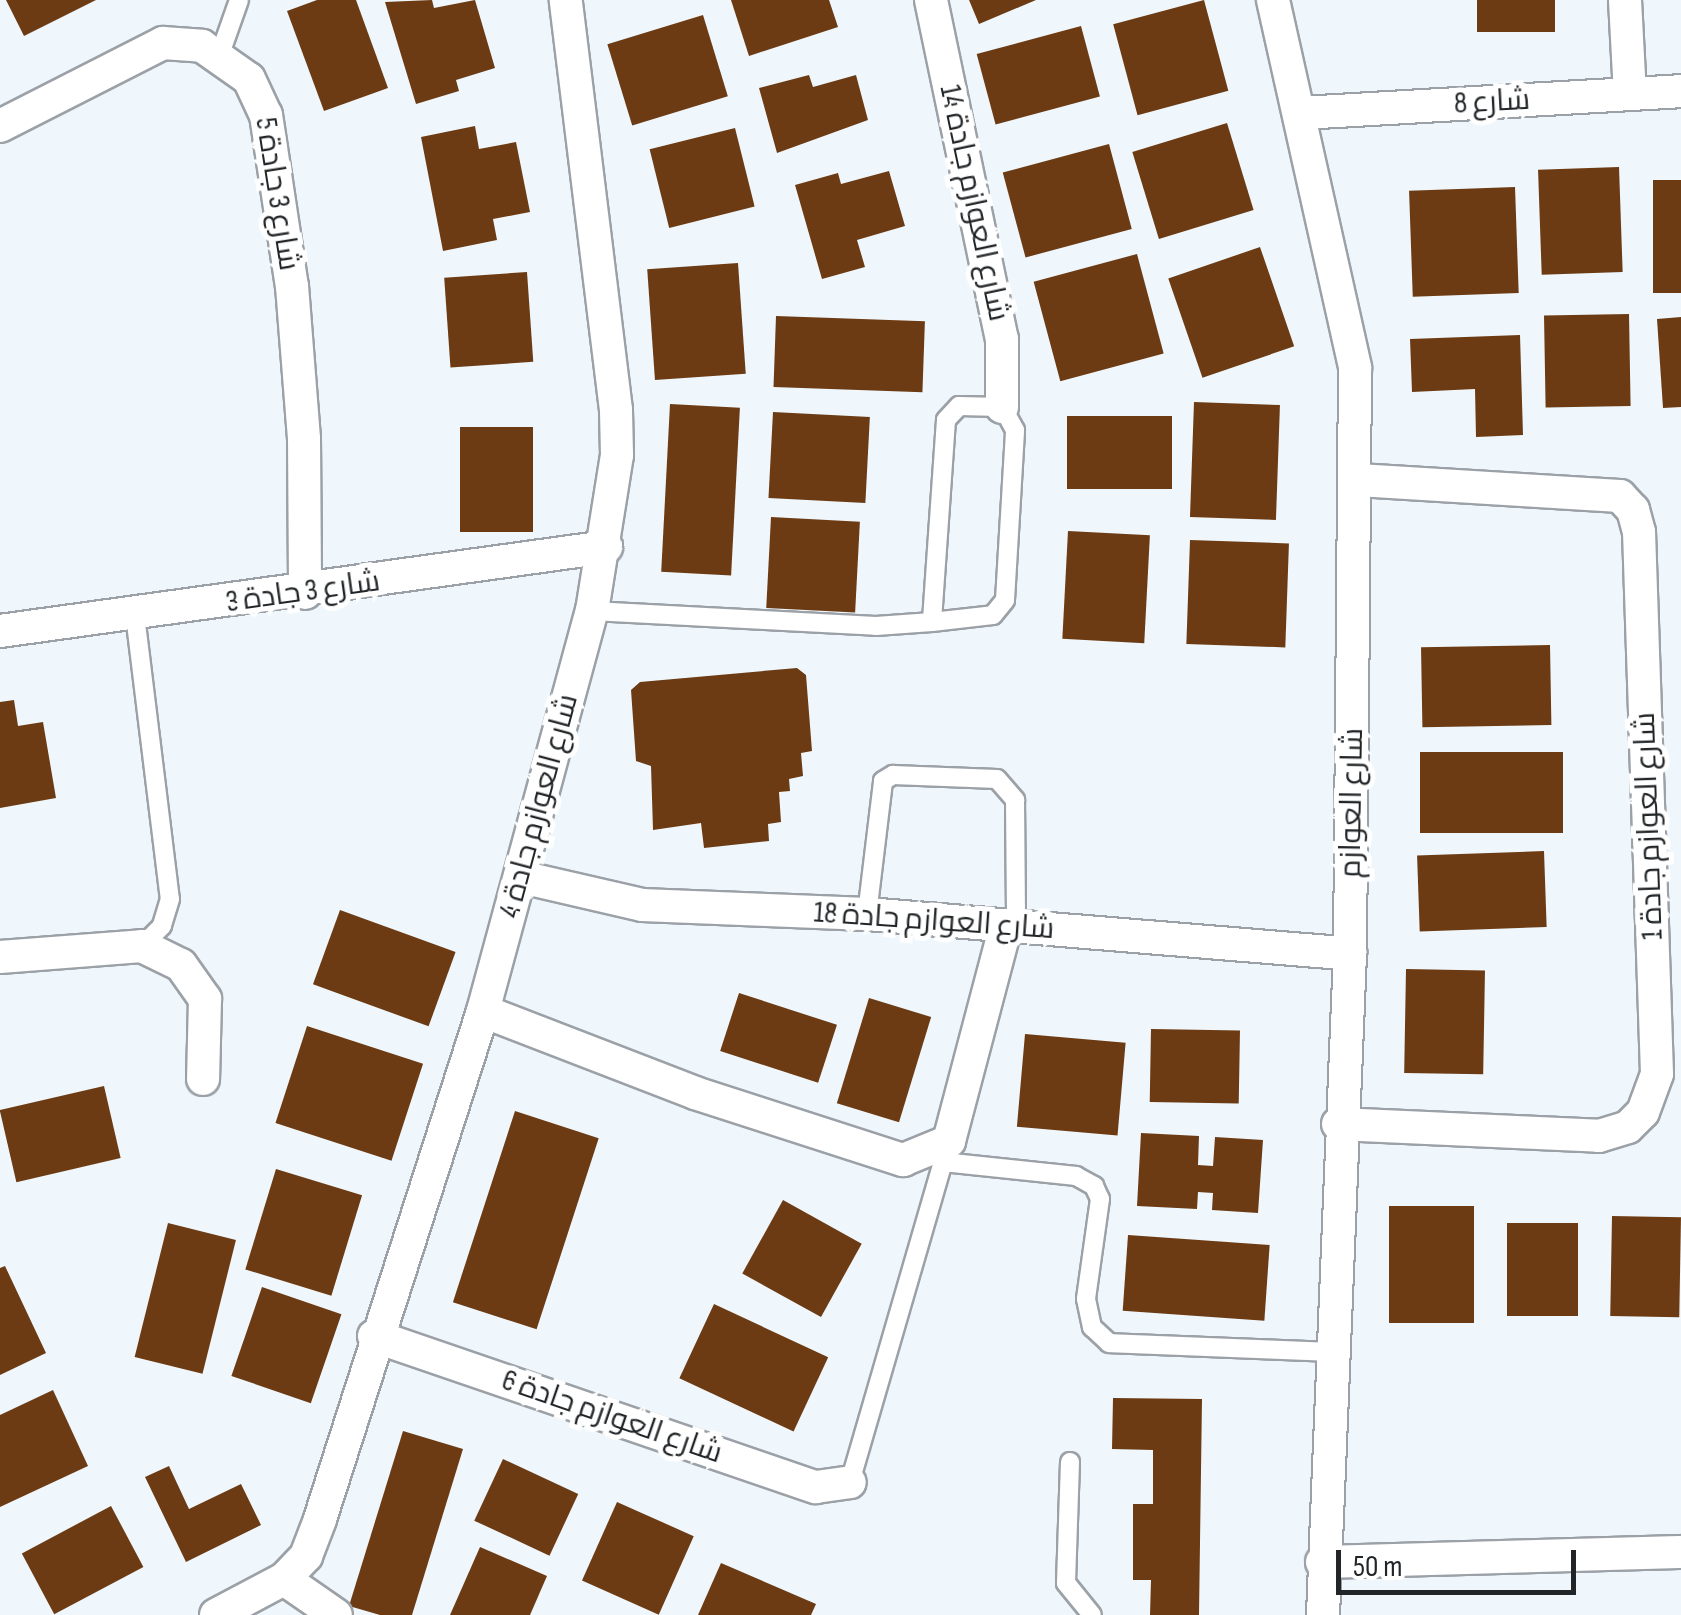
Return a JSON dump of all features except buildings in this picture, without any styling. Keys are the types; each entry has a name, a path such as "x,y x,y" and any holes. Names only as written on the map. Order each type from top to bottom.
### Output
{"street":[{"name":"شارع العوازم جادة 4","path":"216,1615 284,1578 306,1556 320,1519 374,1336 483,1011 592,611 606,546 616,410 566,0"},
{"name":"شارع العوازم جادة 14","path":"931,0 1002,339 1002,408"},
{"name":"شارع العوازم","path":"1273,0 1302,112 1354,368 1357,480 1350,954 1338,1124 1323,1615"},
{"path":"1626,0 1630,94"},
{"path":"0,126 144,47 183,43 220,54"},
{"name":"شارع 3 جادة 5","path":"220,54 260,96 282,210 300,363 305,593"},
{"name":"شارع 8","path":"1302,112 1681,91"},
{"name":"شارع العوازم جادة 1","path":"1338,1124 1599,1136 1628,1127 1642,1112 1657,1074 1639,532 1633,510 1620,496 1357,480"},
{"name":"شارع 3 جادة 3","path":"0,631 305,593 606,546"},
{"name":"شارع العوازم جادة 18","path":"520,877 642,905 867,914 1350,954"},
{"path":"483,1011 695,1093 903,1160 946,1152 1011,926"},
{"path":"0,958 142,946 182,965 205,999 203,1080"},
{"name":"شارع العوازم جادة 6","path":"374,1336 816,1487 850,1482"},
{"path":"1322,1562 1681,1552"},
{"path":"284,1578 336,1615"}],"lane":[{"path":"220,54 239,0"},
{"path":"592,611 876,626 932,622 994,615 1004,600 1015,430 1002,408 960,406 946,420 932,622"},
{"path":"135,615 170,899 162,926 142,946"},
{"path":"867,914 883,782 894,775 997,779 1015,800 1011,926"},
{"path":"850,1482 946,1152 1076,1176 1094,1186 1100,1200 1086,1299 1092,1327 1109,1342 1330,1352"},
{"path":"1070,1462 1066,1583 1092,1615"}]}
